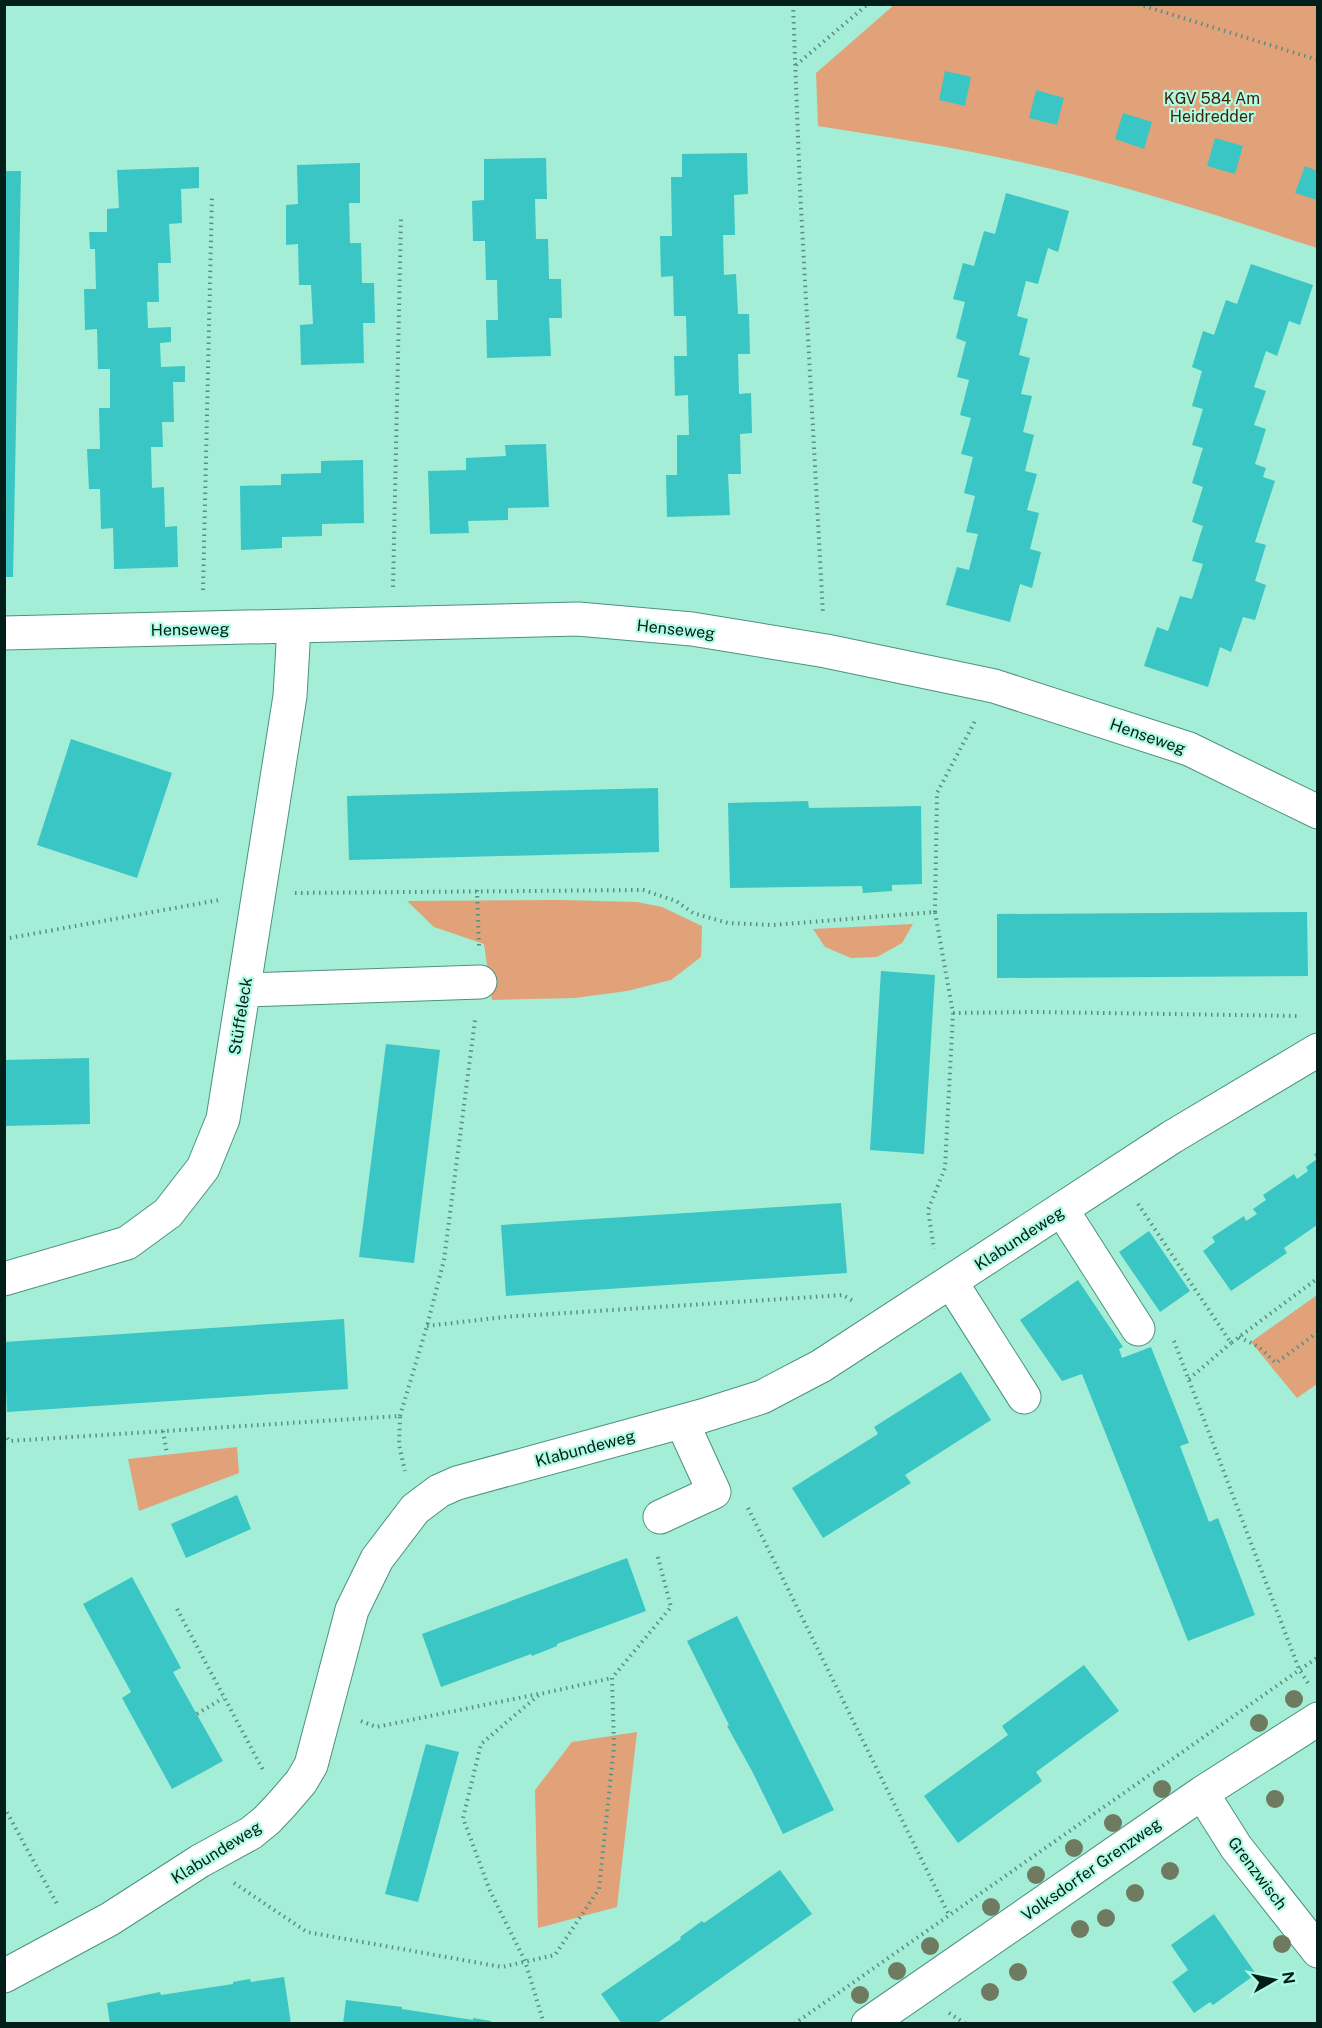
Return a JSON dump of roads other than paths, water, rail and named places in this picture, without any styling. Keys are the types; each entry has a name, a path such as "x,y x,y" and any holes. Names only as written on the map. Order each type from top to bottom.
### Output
{"street":[{"name":"Henseweg","path":"4,633 578,620 692,629 825,651 994,686 1189,749 1317,812"},
{"name":"Stüffeleck","path":"4,1278 127,1244 168,1213 203,1168 223,1119 290,696 294,627"},
{"path":"244,990 480,982"},
{"name":"Klabundeweg","path":"4,1976 110,1919 200,1861 251,1833 282,1804 301,1782 311,1764 352,1610 377,1559 415,1509 439,1491 458,1483 682,1422 762,1397 821,1366 1172,1137 1317,1050"},
{"path":"1062,1210 1138,1329"},
{"path":"951,1282 1024,1397"},
{"path":"658,1531 714,1492 682,1422"},
{"name":"Volksdorfer Grenzweg","path":"868,2024 1202,1793 1317,1719"},
{"name":"Grenzwisch","path":"1202,1793 1236,1847 1317,1951"}],"park label":[{"name":"KGV 584 Am Heidredder","path":"1212,107"}]}
